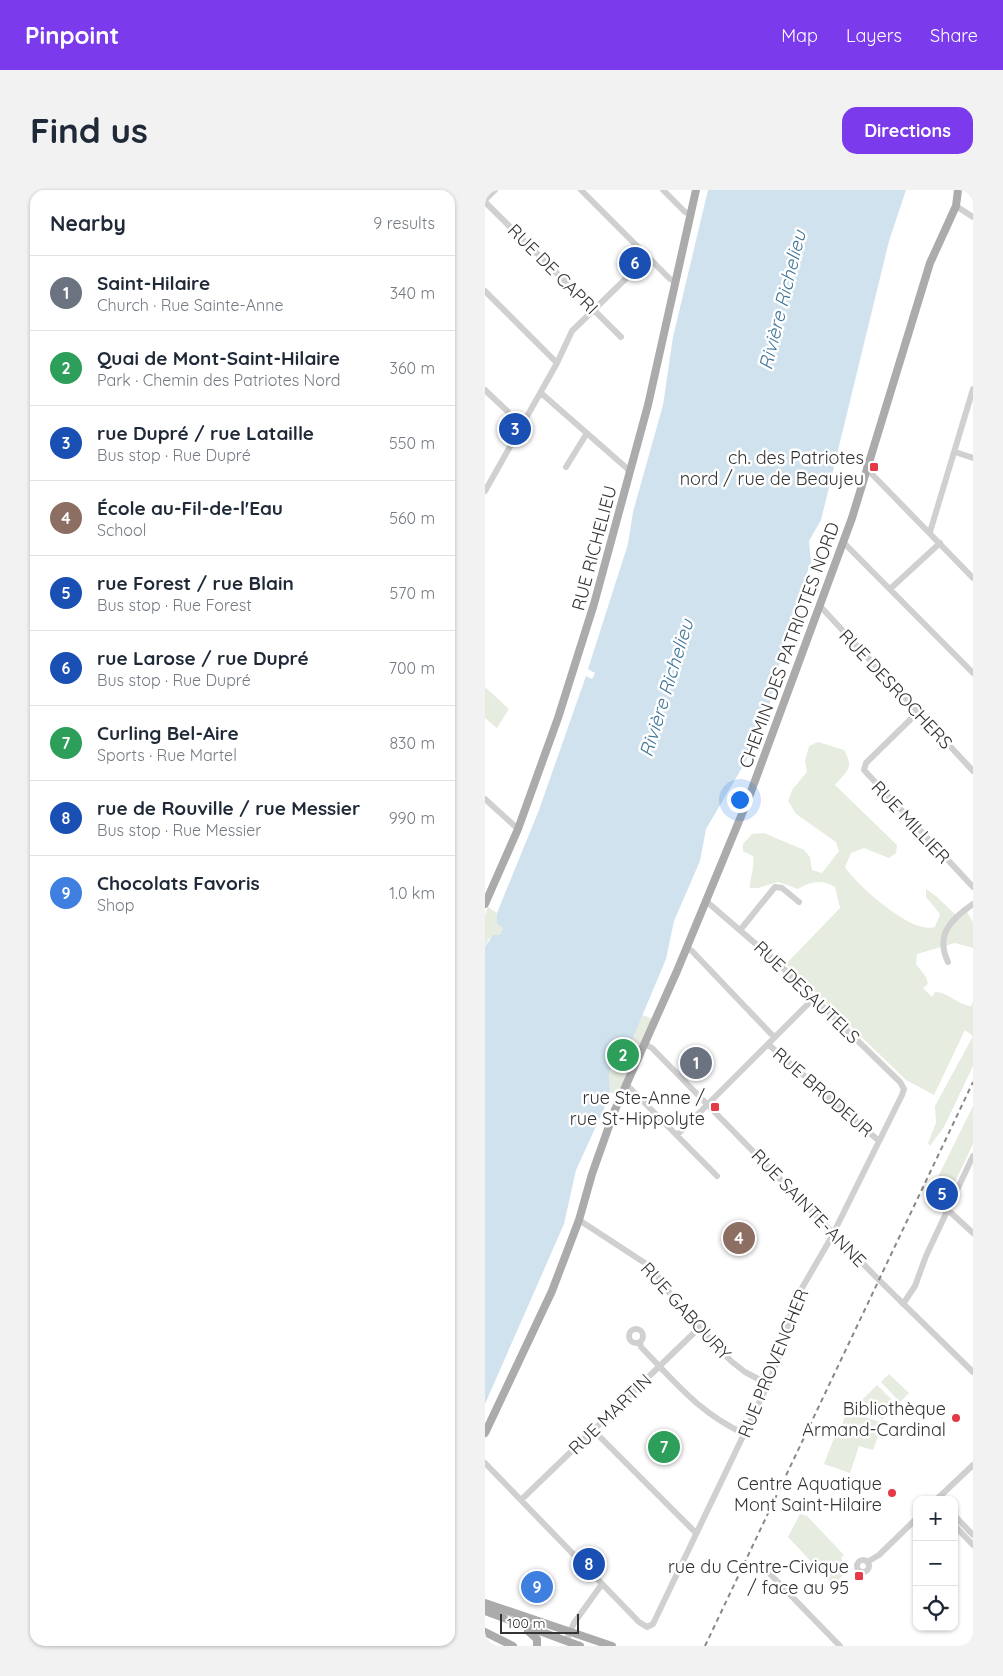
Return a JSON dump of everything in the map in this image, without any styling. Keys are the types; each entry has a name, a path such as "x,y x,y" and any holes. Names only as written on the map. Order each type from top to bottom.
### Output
{"main road":[{"name":"RUE RICHELIEU","path":"485,904 518,829 577,661 630,471 696,190"},
{"name":"CHEMIN DES PATRIOTES NORD","path":"485,1433 541,1316 579,1220 601,1148 626,1084 706,901 755,780 843,542 930,263 956,206 959,190"},
{"path":"485,1603 570,1630 612,1646"},
{"path":"485,1612 580,1646"},
{"path":"520,1625 535,1637 537,1646"},
{"path":"485,1632 513,1646"}],"street":[{"path":"485,201 495,190"},
{"path":"581,190 670,279 675,281"},
{"path":"663,190 685,212 690,214"},
{"name":"RUE DE CAPRI","path":"485,201 621,337"},
{"path":"956,206 973,217"},
{"path":"485,491 557,363 572,331 648,257"},
{"path":"485,291 557,363"},
{"path":"931,532 973,389"},
{"path":"485,390 522,425"},
{"path":"541,392 630,471"},
{"path":"566,467 587,434"},
{"path":"955,452 973,458"},
{"path":"866,468 931,532 973,578"},
{"path":"843,542 973,672"},
{"path":"890,589 940,543"},
{"name":"RUE DESROCHERS","path":"820,606 917,713 973,771"},
{"name":"RUE MILLIER","path":"917,713 866,763 864,770 973,887"},
{"path":"485,799 518,829"},
{"path":"741,929 775,887 782,888 799,902"},
{"name":"RUE DESAUTELS","path":"706,901 741,929 814,998 901,1083 904,1089"},
{"path":"948,962 943,952 944,935 957,916 973,904"},
{"path":"686,948 692,951 774,1037"},
{"path":"677,1136 814,998"},
{"name":"RUE SAINTE-ANNE","path":"645,1044 652,1048 903,1304 973,1372"},
{"name":"RUE BRODEUR","path":"768,1044 879,1140"},
{"path":"626,1084 717,1176"},
{"name":"RUE PROVENCHER","path":"602,1584 639,1622 647,1627 656,1621 781,1354 793,1304 833,1233 904,1089"},
{"path":"903,1304 915,1286 973,1156"},
{"path":"948,1210 973,1233"},
{"name":"RUE GABOURY","path":"579,1220 651,1267 672,1297 731,1361 745,1372 768,1384"},
{"name":"RUE MARTIN","path":"521,1500 699,1328"},
{"path":"639,1342 641,1347 705,1412 745,1434"},
{"path":"594,1431 696,1533"},
{"path":"485,1463 602,1584 570,1630 566,1641"},
{"path":"941,1496 973,1465"},
{"path":"958,1519 973,1535"},
{"path":"867,1562 879,1554 913,1522"},
{"path":"958,1529 973,1545"},
{"path":"770,1574 840,1646"}],"shaded area":[{"path":"485,687 509,709 497,728 485,718"},
{"path":"818,742 844,750 849,766 846,773 835,785 897,845 896,853 889,858 864,848 851,853 845,867 851,875 886,907 913,924 935,927 940,914 926,897 926,889 959,918 967,912 973,922 973,948 955,943 917,954 916,964 926,977 928,984 923,988 932,997 935,992 945,994 966,1005 971,1006 973,1001 973,1036 965,1030 934,1095 906,1080 786,964 840,908 835,887 830,884 817,882 807,884 798,889 778,882 758,888 750,888 753,856 743,851 743,844 752,834 764,833 804,850 810,857 812,870 822,873 839,851 836,842 796,814 788,801 792,790 807,772 805,761 809,746"},
{"path":"488,907 497,913 497,924 503,928 500,935 489,939 485,947 485,915"},
{"path":"642,1015 654,1019 618,1096 610,1092 609,1073 613,1065 606,1060 613,1045 627,1052"},
{"path":"973,1036 973,1066 944,1127 930,1146 928,1143 936,1123 935,1106"},
{"path":"973,1106 973,1144 945,1203 933,1187"},
{"path":"889,1374 909,1393 900,1402 881,1382"},
{"path":"877,1385 897,1405 882,1420 862,1400"},
{"path":"847,1411 883,1423 873,1450 859,1446 850,1473 824,1464 834,1438 837,1438"},
{"path":"800,1514 807,1516 844,1555 841,1558 847,1570 834,1586 788,1537"}],"water":[{"name":"Rivière Richelieu","path":"708,190 906,190 889,241 821,520 809,541 811,562 791,618 766,719 746,761 706,829 700,861 674,921 666,959 627,1052 613,1045 606,1060 613,1065 609,1073 610,1092 576,1170 564,1224 485,1404 485,947 493,935 500,935 503,928 497,924 497,913 539,810 586,676 592,679 595,673 588,669 628,544 633,512 663,405 673,337"}],"railway":[{"path":"705,1646 973,1082"}],"place":[{"name":"rue Larose / rue Dupré","path":"635,263"},
{"name":"rue Dupré / rue Lataille","path":"515,429"},
{"name":"ch. des Patriotes nord / rue de Beaujeu","path":"874,467"},
{"name":"Quai de Mont-Saint-Hilaire","path":"623,1055"},
{"name":"Saint-Hilaire","path":"696,1063"},
{"name":"rue Ste-Anne / rue St-Hippolyte","path":"715,1107"},
{"name":"rue Forest / rue Blain","path":"942,1194"},
{"name":"École au-Fil-de-l'Eau","path":"739,1238"},
{"name":"Bibliothèque Armand-Cardinal","path":"956,1418"},
{"name":"Curling Bel-Aire","path":"664,1447"},
{"name":"Centre Aquatique Mont Saint-Hilaire","path":"892,1493"},
{"name":"rue de Rouville / rue Messier","path":"589,1564"},
{"name":"rue du Centre-Civique / face au 95","path":"859,1576"},
{"name":"Chocolats Favoris","path":"537,1587"}]}
